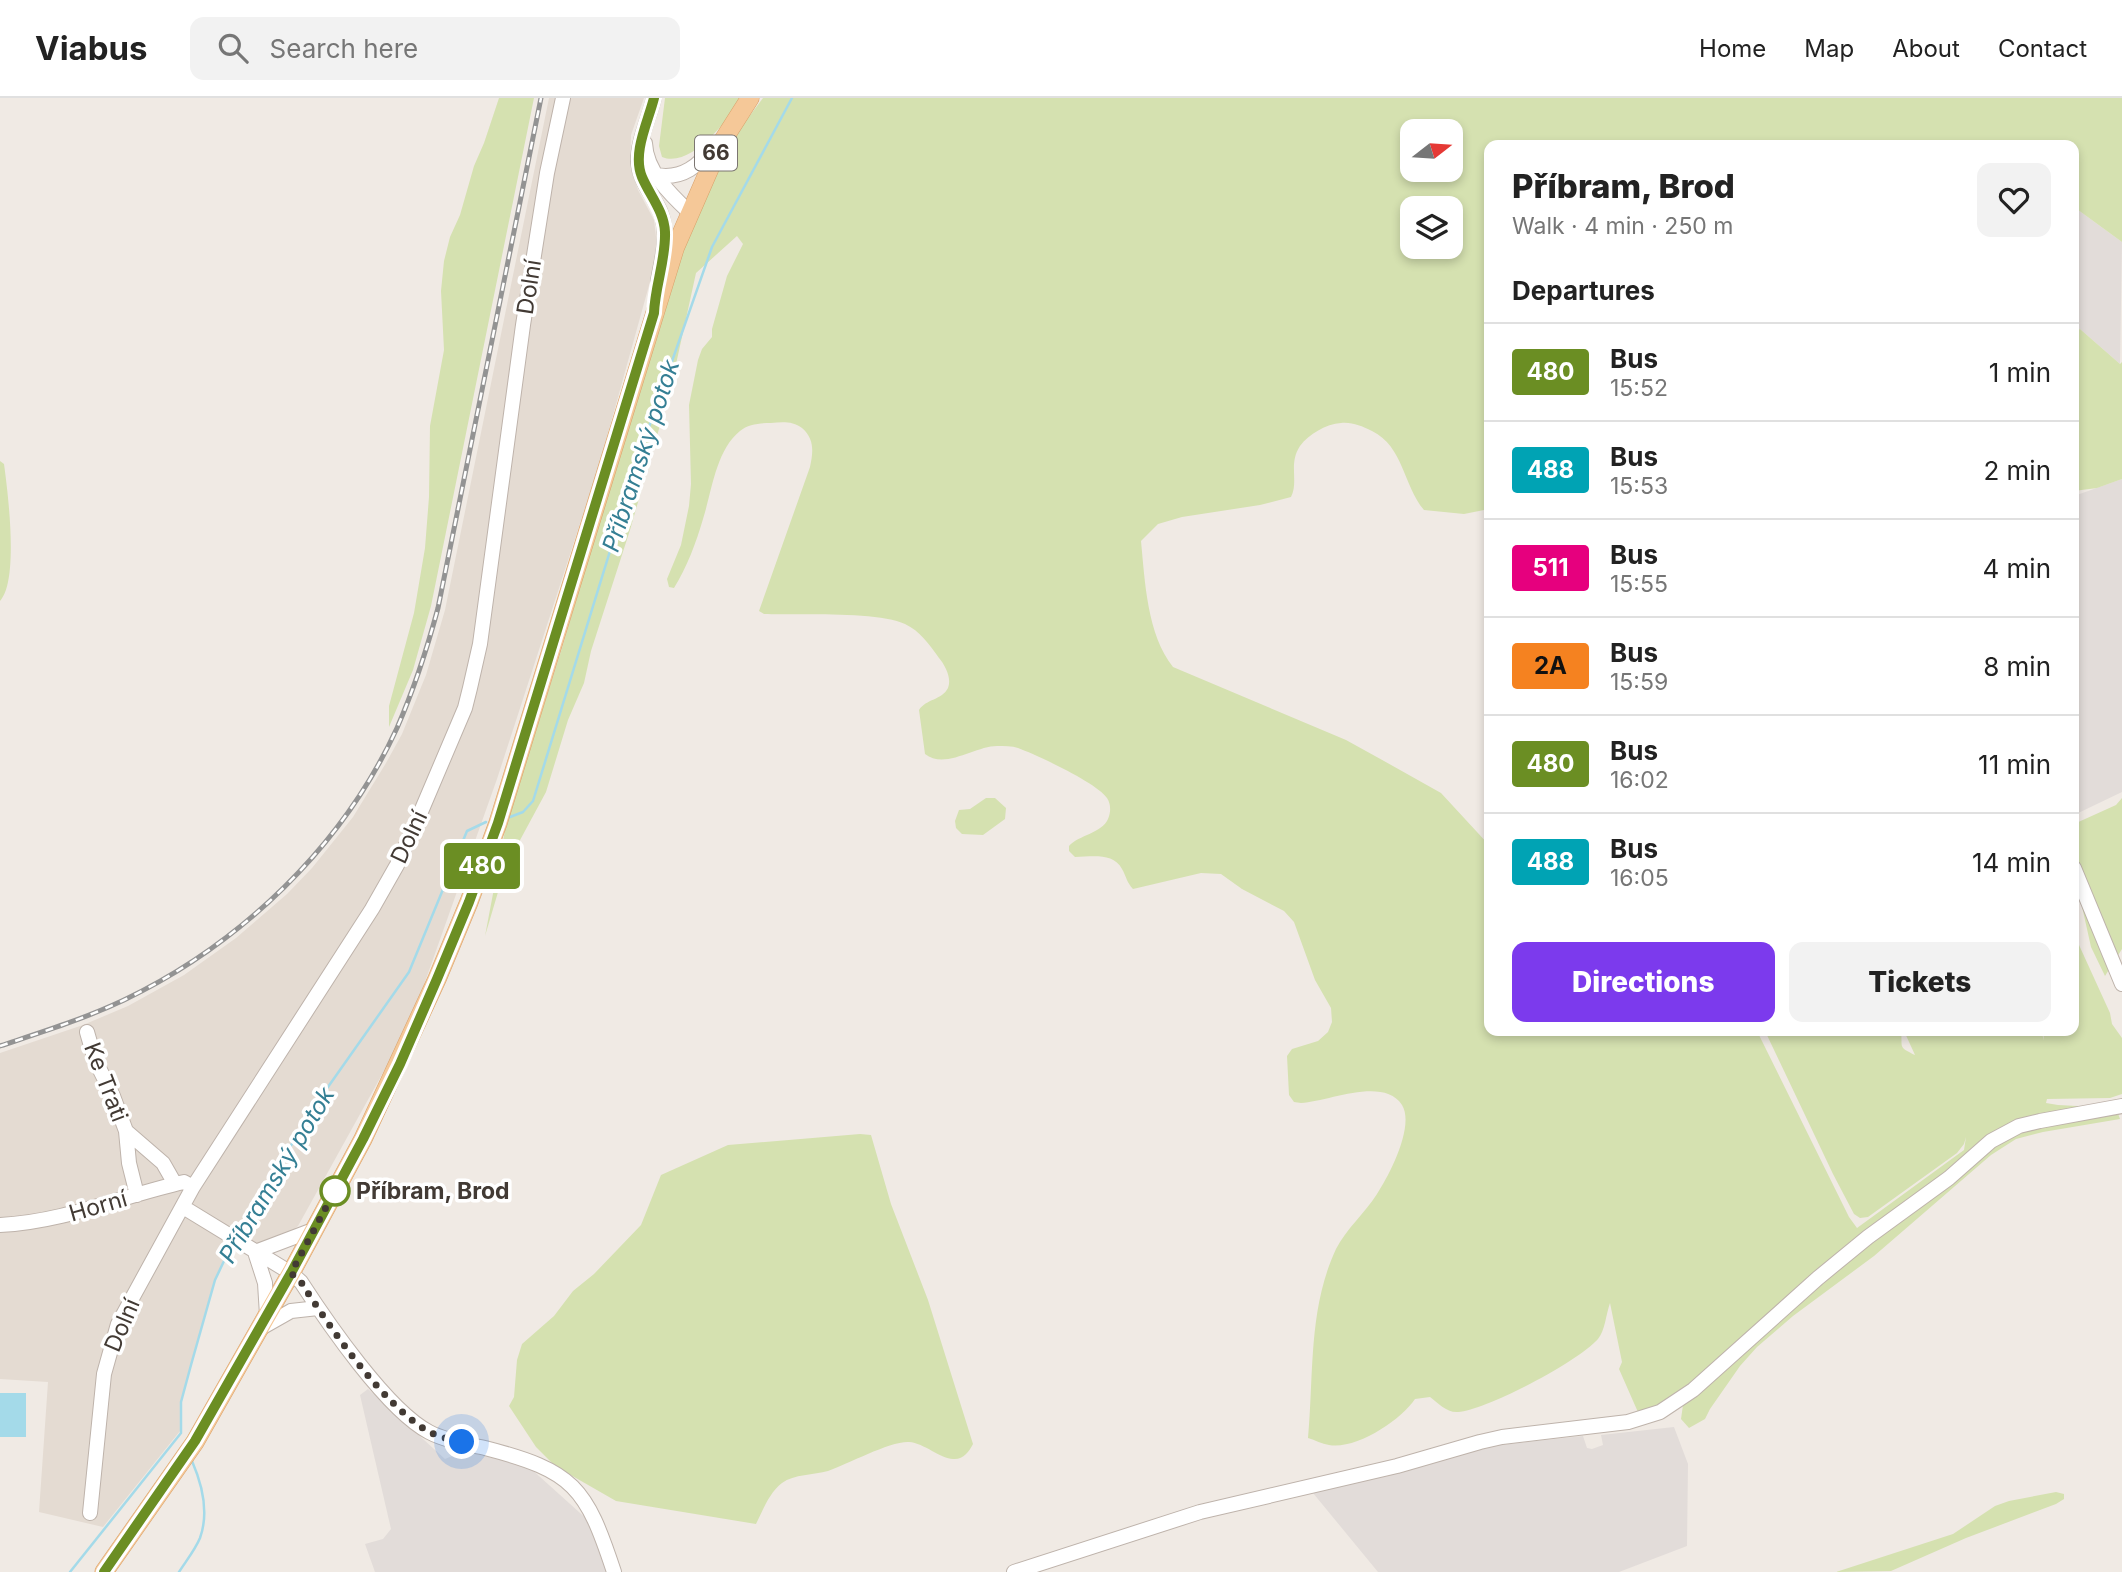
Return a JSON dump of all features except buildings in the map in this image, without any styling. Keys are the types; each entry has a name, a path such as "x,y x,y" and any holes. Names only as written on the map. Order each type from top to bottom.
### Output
{"main road":[{"name":"66","path":"104,1572 195,1441 291,1273 400,1064 469,902 498,823 675,248 720,145 750,98"}],"street":[{"name":"Dolní","path":"90,1513 104,1374 117,1324 193,1187 372,909 397,865 465,708 480,644 523,325 562,98"},
{"path":"654,98 638,162 642,176 661,212 665,231 654,313"},
{"path":"656,175 679,175 695,168 732,125"},
{"path":"645,132 646,155 656,175 689,212"},
{"path":"651,194 661,203 689,212"},
{"path":"2079,880 2122,984"},
{"name":"Ke Trati","path":"87,1032 95,1060 126,1131 136,1195"},
{"path":"1014,1572 1200,1512 1257,1497 1397,1466 1502,1437 1628,1422 1660,1412 1693,1390 1818,1278 1868,1237 1949,1178 1991,1141 2019,1126 2122,1106"},
{"name":"Ke Trati","path":"126,1131 163,1163 175,1184"},
{"name":"Horní","path":"0,1225 29,1223 96,1208 184,1182 193,1187"},
{"path":"183,1207 291,1273 301,1282 318,1308 383,1390 427,1431 524,1458 548,1468 571,1484 598,1525 614,1572"},
{"path":"256,1252 313,1230"},
{"path":"256,1252 265,1283 263,1323 291,1311 318,1308"}],"shaded area":[{"path":"549,98 644,98 631,135 630,167 638,190 654,220 658,253 600,462 497,779 410,1024 298,1226 286,1236 257,1244 239,1235 225,1255 210,1295 181,1400 180,1431 103,1527 39,1512 48,1382 0,1379 0,1053 83,1025 128,1006 184,975 236,938 287,894 312,868 353,817 386,763 402,734 426,675 445,610"},
{"path":"2079,211 2122,242 2120,364 2080,329"},
{"path":"2122,479 2122,792 2079,813 2079,494"},
{"path":"368,1389 445,1459 464,1451 529,1467 589,1521 606,1572 375,1572 365,1544 383,1539 391,1529 360,1395"},
{"path":"1674,1427 1688,1464 1687,1546 1619,1572 1378,1572 1313,1493 1490,1446 1583,1436 1587,1448 1592,1449 1603,1445 1601,1435"}],"green space":[{"path":"499,98 534,98 431,606 413,670 389,727 389,706 414,613 425,548 430,426 444,350 441,291 444,261"},
{"path":"665,98 743,98 708,140 685,156 673,159 662,157 659,146"},
{"path":"763,98 2122,98 2122,242 2079,211 2079,140 1484,140 1484,510 1464,514 1424,510 1397,456 1383,438 1361,426 1341,423 1318,430 1300,446 1296,453 1291,497 1158,524 1141,541 1146,590 1153,623 1164,654 1173,667 1346,740 1441,793 1484,840 1484,1036 1759,1036 1849,1217 1857,1228 1964,1150 1966,1137 1957,1153 1868,1217 1860,1218 1854,1214 1833,1174 1767,1036 1901,1036 1902,1046 1915,1055 1906,1036 2043,1036 2044,1040 2044,1036 2079,1036 2079,945 2110,1013 2112,1024 2122,1038 2122,1094 2110,1098 2047,1099 2046,1103 2116,1108 2120,1119 2016,1139 1991,1155 1874,1256 1793,1316 1757,1347 1740,1366 1705,1419 1689,1428 1681,1419 1684,1398 1641,1419 1619,1369 1622,1362 1610,1303 1598,1339 1553,1371 1510,1394 1458,1412 1446,1409 1430,1397 1415,1399 1389,1424 1352,1443 1329,1445 1308,1438 1316,1318 1327,1272 1340,1242 1377,1194 1394,1163 1405,1125 1402,1105 1382,1092 1354,1093 1301,1103 1294,1102 1289,1095 1287,1056 1292,1049 1318,1041 1328,1032 1332,1022 1331,1008 1315,980 1294,922 1284,911 1242,889 1221,874 1201,873 1133,889 1122,869 1113,860 1075,857 1069,851 1069,846 1105,824 1110,814 1108,800 1079,777 1027,752 1013,747 997,746 942,760 925,754 919,710 945,692 949,680 941,661 924,638 905,624 876,617 764,614 759,611 810,467 811,441 802,428 787,422 751,425 732,439 720,460 691,555 674,588 669,587 667,579 681,545 689,506 689,405 698,360 702,349 712,337 727,276 743,244 737,236 696,273 671,387 630,530 591,651 584,683 568,720 546,792 501,882 485,936 506,825 562,648 660,316 694,220 739,130"},
{"path":"2079,330 2120,364 2122,362 2122,479 2097,488 2079,490"},
{"path":"0,461 4,464 8,495 11,557 6,591 0,601"},
{"path":"986,798 995,798 1006,808 1005,819 983,835 962,834 956,828 955,821 959,810 970,809"},
{"path":"2122,798 2122,949 2105,976 2091,947 2079,900 2079,822 2116,805"},
{"path":"871,1135 891,1204 928,1300 973,1444 968,1453 957,1459 948,1458 915,1443 901,1443 828,1471 792,1478 773,1492 756,1524 616,1501 555,1466 536,1447 509,1406 514,1397 517,1360 522,1344 554,1316 573,1291 594,1274 641,1225 661,1175 728,1145"},
{"path":"2056,1492 2064,1494 2064,1499 2056,1504 1966,1538 1891,1571 1836,1572 1953,1534 1995,1506"}],"water":[{"path":"0,1393 26,1393 26,1437 0,1437"}],"waterway":[{"name":"Příbramský potok","path":"510,817 523,812 533,801 643,444 712,247 792,98"},
{"name":"Příbramský potok","path":"238,1233 316,1104 409,972 467,831 486,822"},
{"name":"Příbramský potok","path":"70,1572 181,1433 181,1402 191,1365 215,1280 233,1242"},
{"path":"179,1572 198,1542 203,1528 201,1489 192,1461"}],"railway":[{"path":"0,1046 124,1000 167,977 208,950 248,920 318,851 375,771 409,699 438,608 541,98"}],"bus line":[{"name":"480","path":"104,1572 181,1464 291,1273 400,1064 469,902 498,823 546,671 654,313 665,231 661,212 642,176 638,162 654,98"}],"place":[{"name":"Příbram, Brod","path":"335,1191"}],"route":[{"path":"335,1191 339,1183 291,1273 301,1282 363,1367 404,1412 427,1431 462,1442"}]}
